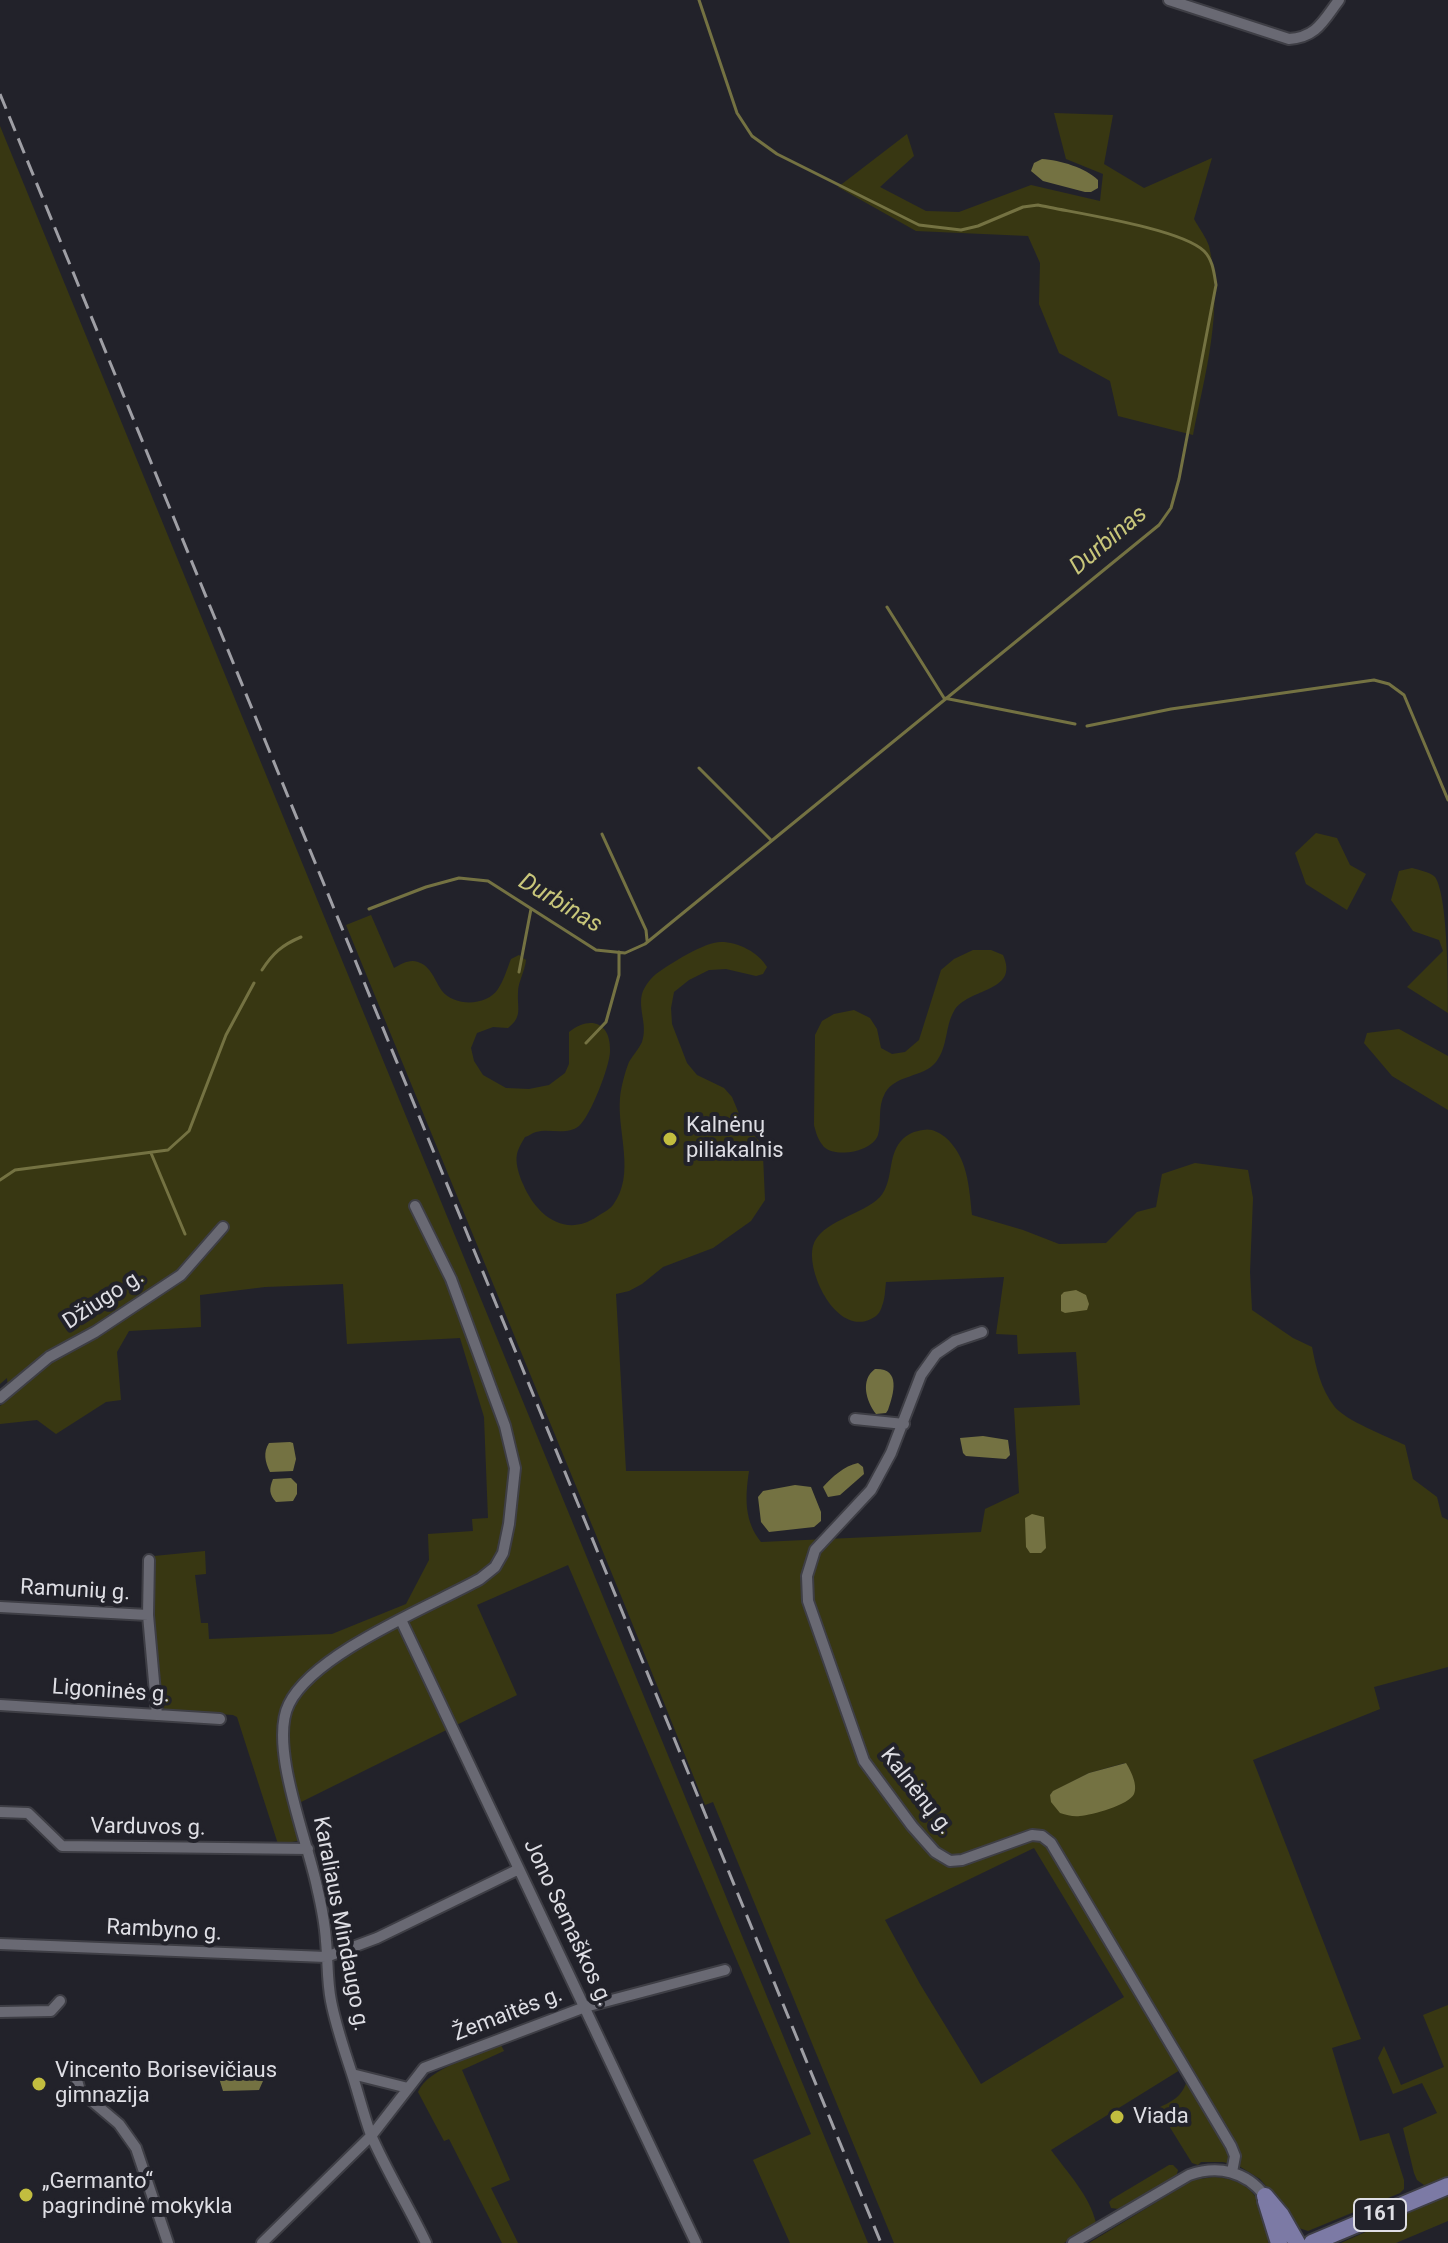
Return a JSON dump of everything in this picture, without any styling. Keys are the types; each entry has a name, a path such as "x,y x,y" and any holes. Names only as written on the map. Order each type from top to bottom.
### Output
{"main road":[{"name":"161","path":"1312,2243 1448,2186"},
{"path":"1265,2196 1279,2243"},
{"path":"1265,2196 1274,2204 1297,2243"}],"street":[{"path":"1169,0 1289,39 1313,34 1339,0"},
{"name":"Karaliaus Mindaugo g.","path":"415,1206 451,1279 511,1449 515,1476 507,1540 495,1567 480,1579 401,1620 336,1657 313,1674 288,1706 283,1724 286,1768 308,1849 326,1937 331,2001 372,2135 426,2243"},
{"name":"Džiugo g.","path":"0,1398 49,1357 95,1332 181,1275 223,1227"},
{"name":"Kalnėnų g.","path":"982,1332 955,1341 936,1354 921,1375 904,1424 871,1490 815,1550 807,1576 808,1601 864,1761 935,1852 950,1861 962,1860 1032,1835 1042,1836 1051,1843 1231,2146 1235,2156 1232,2172"},
{"path":"855,1419 904,1424"},
{"path":"149,1560 148,1615 157,1715"},
{"name":"Ramunių g.","path":"0,1607 148,1615"},
{"name":"Jono Semaškos g.","path":"401,1620 696,2243"},
{"name":"Ligoninės g.","path":"0,1705 220,1719"},
{"name":"Varduvos g.","path":"0,1812 28,1813 62,1846 308,1849"},
{"path":"326,1957 377,1938 519,1869"},
{"name":"Rambyno g.","path":"0,1944 326,1957"},
{"name":"Žemaitės g.","path":"262,2243 372,2135 424,2068 585,2007 725,1970"},
{"path":"0,2012 51,2011 60,2001"},
{"path":"352,2074 408,2088"},
{"path":"77,2080 80,2091 119,2124 136,2148 168,2243"},
{"path":"1073,2243 1189,2175 1207,2170 1232,2172 1254,2183 1265,2196"}],"shaded area":[{"path":"1054,113 1113,115 1104,164 1144,188 1212,158 1194,219 1209,246 1215,294 1211,341 1193,435 1118,416 1110,381 1059,353 1039,304 1040,263 1028,236 916,231 838,187 907,134 914,156 880,187 926,211 959,212 1031,185 1100,201 1103,174 1066,159"},
{"path":"0,126 868,2243 790,2243 753,2160 811,2134 568,1565 477,1605 517,1695 293,1806 298,1841 278,1844 237,1717 164,1710 152,1605 154,1556 205,1551 206,1574 195,1575 201,1623 208,1623 209,1639 332,1634 406,1604 429,1560 428,1534 473,1531 472,1519 488,1518 484,1417 460,1338 347,1344 343,1284 265,1287 200,1295 201,1327 129,1331 117,1352 121,1400 106,1402 56,1434 37,1420 0,1424 0,1406 9,1399 7,1378 0,1384"},
{"path":"1042,159 1080,168 1098,180 1098,188 1085,192 1043,181 1031,171 1034,163"},
{"path":"1316,833 1337,838 1350,865 1366,874 1347,910 1306,884 1295,853"},
{"path":"1412,868 1435,877 1443,902 1448,1013 1407,987 1443,951 1439,940 1413,931 1391,900 1399,871"},
{"path":"371,915 394,968 415,961 422,964 442,991 463,1002 479,1001 493,995 511,959 519,955 526,960 518,988 516,1020 508,1028 493,1027 477,1033 471,1048 474,1061 483,1075 506,1088 529,1089 549,1085 565,1073 569,1064 569,1032 577,1027 598,1024 607,1033 610,1051 607,1068 583,1121 569,1131 541,1131 525,1137 517,1154 519,1173 529,1195 544,1214 563,1224 574,1225 598,1216 612,1206 620,1193 625,1167 621,1094 629,1062 642,1042 641,1000 649,981 687,954 721,942 747,949 767,967 763,974 756,976 726,969 709,970 674,992 671,1008 672,1024 687,1063 697,1075 724,1088 732,1097 742,1121 759,1141 763,1156 765,1200 751,1221 713,1248 663,1267 642,1284 616,1294 626,1471 749,1471 747,1508 751,1526 761,1542 981,1532 985,1509 1019,1493 1014,1408 1080,1405 1076,1352 1018,1354 1017,1335 996,1334 1004,1277 886,1282 884,1300 877,1315 858,1322 847,1319 827,1299 814,1271 813,1246 817,1237 880,1197 887,1184 894,1154 906,1136 932,1130 953,1145 966,1173 972,1215 1059,1244 1106,1243 1137,1212 1156,1207 1162,1174 1195,1163 1248,1170 1253,1198 1252,1310 1312,1347 1322,1385 1339,1411 1405,1445 1413,1479 1437,1497 1442,1517 1448,1520 1448,1667 1374,1687 1380,1709 1253,1760 1361,2039 1332,2048 1360,2141 1389,2133 1404,2180 1404,2189 1400,2193 1308,2231 1296,2227 1260,2179 1239,2166 1223,2162 1192,2163 1158,2108 1176,2098 1186,2084 1186,2060 1174,2039 1166,2045 1180,2070 1051,2150 1083,2194 1096,2223 1064,2243 894,2243 713,1802 705,1805 346,925","holes":["1125,1763 1135,1790 1050,1795 1089,1773","1034,1848 1124,1997 981,2084 885,1920"]},
{"path":"973,950 991,950 1003,955 1006,967 999,983 970,997 954,1011 943,1050 931,1067 896,1082 885,1093 878,1135 869,1146 845,1153 824,1147 814,1125 815,1035 822,1021 834,1014 854,1010 870,1018 877,1029 881,1048 892,1054 905,1052 919,1040 941,970 954,959"},
{"path":"1399,1029 1448,1056 1448,1110 1392,1076 1364,1043 1367,1033"},
{"path":"1076,1290 1086,1295 1087,1310 1061,1311 1061,1295"},
{"path":"875,1369 889,1373 894,1383 886,1413 876,1414 867,1397 867,1379"},
{"path":"983,1436 1008,1440 1010,1455 1006,1459 966,1456 963,1453 960,1438"},
{"path":"269,1443 293,1443 296,1459 293,1471 270,1472 265,1457"},
{"path":"858,1463 863,1467 864,1474 840,1495 828,1497 823,1487 839,1472"},
{"path":"291,1478 297,1484 293,1501 276,1502 270,1491 273,1479"},
{"path":"795,1485 811,1487 821,1512 821,1521 814,1527 769,1532 761,1522 758,1497 763,1491"},
{"path":"1032,1514 1044,1517 1046,1548 1041,1553 1030,1553 1026,1547 1025,1518"},
{"path":"1126,1763 1132,1774 1134,1794 1118,1806 1101,1812 1070,1816 1060,1813 1051,1802 1053,1791 1089,1773"},
{"path":"1448,2005 1448,2177 1424,2185 1414,2173 1403,2128 1437,2113 1422,2083 1393,2094 1378,2058 1384,2046 1401,2085 1444,2067 1423,2015"},
{"path":"501,2045 504,2051 462,2070 510,2180 491,2188 518,2243 502,2243 449,2139 444,2141 418,2092 423,2084 443,2069"},
{"path":"252,2065 262,2070 263,2081 259,2090 223,2091 220,2068"},
{"path":"1169,2165 1178,2170 1176,2177 1119,2209 1111,2208 1109,2202 1112,2199"},
{"path":"1214,2177 1241,2184 1258,2200 1267,2221 1268,2243 1089,2243 1193,2180"},
{"path":"1448,2195 1448,2221 1396,2243 1341,2243"}],"waterway":[{"name":"Durbinas","path":"369,909 459,878 488,881 596,950 625,953 645,944 1159,525 1171,508 1216,285 1211,263 1204,251 1173,235 1150,228 1038,205 1023,207 961,230 919,225 777,154 752,136 737,113 699,0"},
{"path":"887,607 944,698 1075,724"},
{"path":"1087,726 1171,709 1374,680 1389,684 1404,695 1448,800"},
{"path":"699,768 770,839"},
{"path":"602,834 646,930 647,940"},
{"path":"519,972 531,909"},
{"name":"Durbinas","path":"262,970 278,950 301,937"},
{"path":"586,1043 606,1022 619,975 619,952"},
{"name":"Durbinas","path":"0,1180 15,1170 168,1150 189,1131 226,1035 254,983"},
{"path":"151,1153 185,1234"}],"railway":[{"path":"0,94 881,2243"}],"place":[{"name":"Kalnėnų piliakalnis","path":"670,1139"},
{"name":"Vincento Borisevičiaus gimnazija","path":"39,2084"},
{"name":"Viada","path":"1117,2117"},
{"name":"„Germanto“ pagrindinė mokykla","path":"26,2195"}]}
